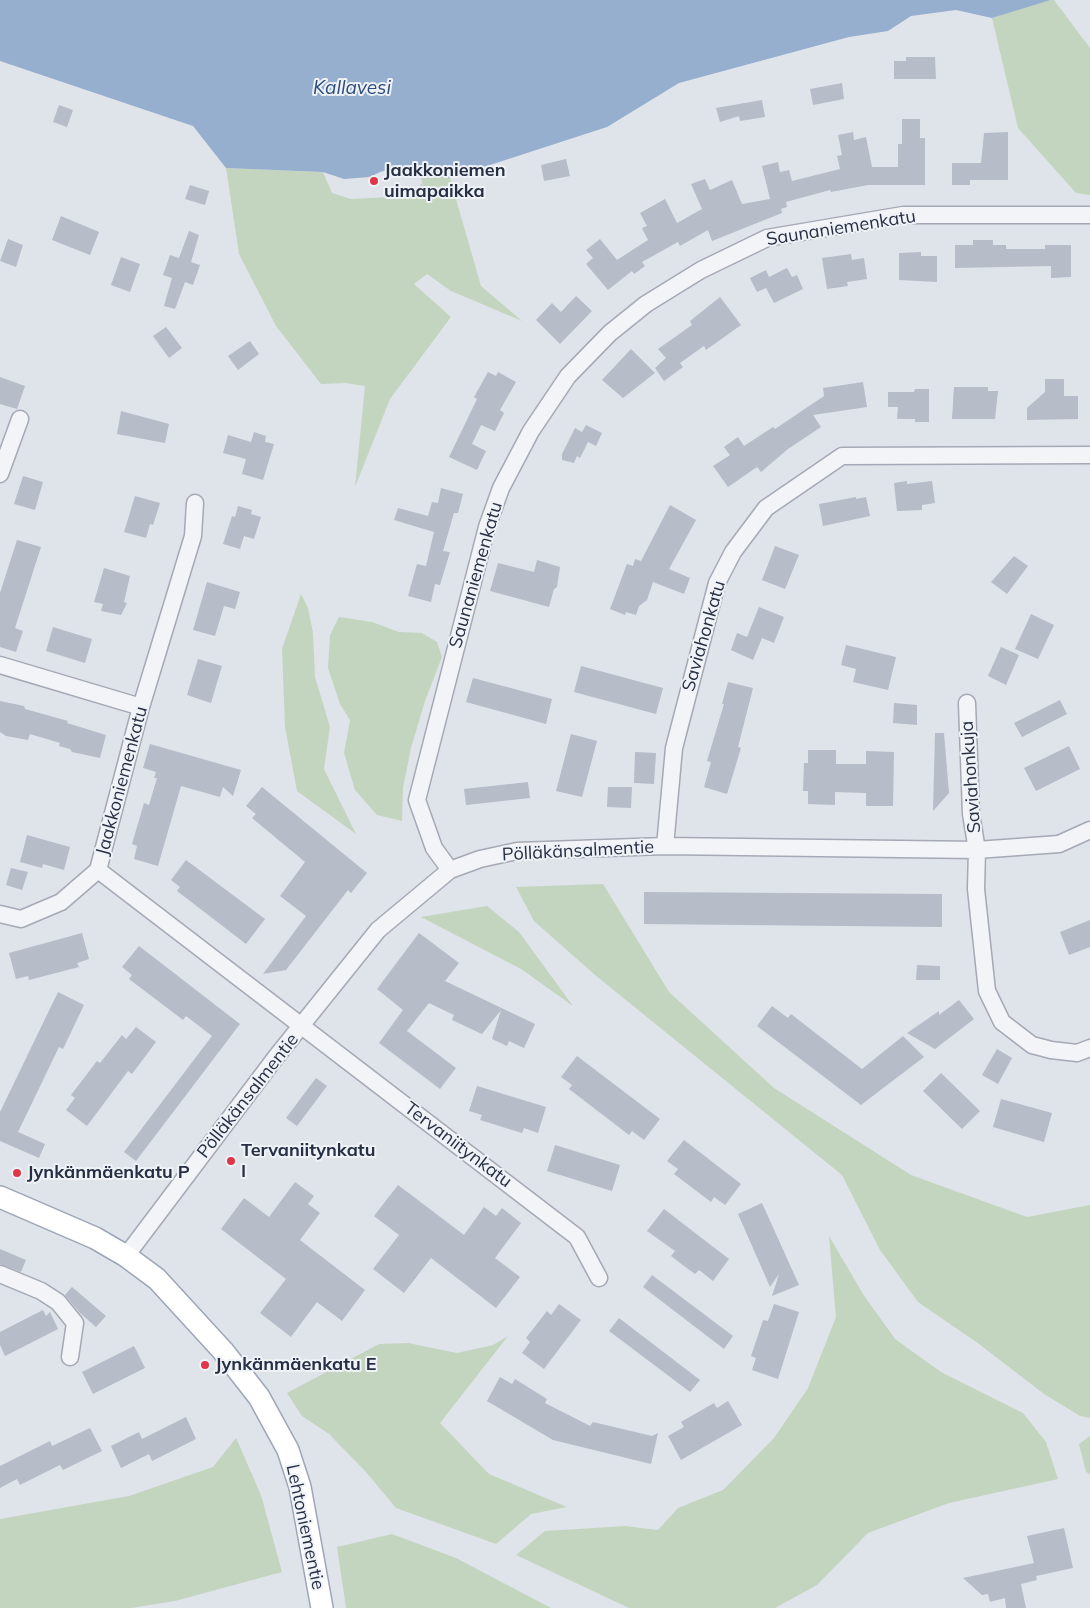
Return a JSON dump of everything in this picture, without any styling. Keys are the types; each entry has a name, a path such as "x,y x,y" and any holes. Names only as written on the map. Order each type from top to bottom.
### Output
{"main road":[{"name":"Lehtoniementie","path":"0,1197 95,1238 126,1256 157,1279 223,1351 259,1397 288,1450 300,1487 322,1608"}],"street":[{"name":"Saunaniemenkatu","path":"450,870 434,848 417,800 487,527 501,488 527,439 568,376 610,333 646,304 701,270 767,238 903,214 1090,215"},
{"path":"0,474 20,419"},
{"name":"Saviahonkatu","path":"665,846 674,748 717,583 733,552 766,508 842,456 1090,455"},
{"name":"Jaakkoniemenkatu","path":"196,503 193,536 141,708 98,870 302,1025"},
{"path":"0,664 141,708"},
{"name":"Saviahonkuja","path":"967,704 971,814 977,850 976,889 987,990 1002,1022 1032,1045 1051,1050 1076,1053 1090,1048"},
{"name":"Pölläkänsalmentie","path":"126,1256 276,1057 378,930 450,870 480,859 517,851 665,846 977,850 1059,844 1090,830"},
{"path":"0,914 21,919 61,902 98,870"},
{"name":"Tervaniitynkatu","path":"302,1025 577,1237 599,1278"},
{"path":"0,1274 40,1291 58,1302 74,1323 70,1357"}],"green space":[{"path":"1054,0 1090,48 1090,195 1076,193 1018,128 992,18"},
{"path":"226,168 323,172 332,193 351,199 410,196 422,183 426,193 420,176 450,178 481,286 522,321 451,291 427,274 414,284 451,317 390,399 355,487 365,386 346,383 321,384 276,326 239,254"},
{"path":"301,594 308,608 313,633 315,677 330,727 324,769 356,834 297,791 285,727 282,649"},
{"path":"339,617 372,622 399,632 422,633 437,642 442,657 425,701 411,748 403,788 402,821 377,815 355,790 344,753 350,720 340,704 328,668 330,635"},
{"path":"603,884 669,992 774,1088 911,1175 1027,1217 1090,1205 1090,1418 1080,1416 1044,1394 979,1344 918,1302 880,1250 842,1175 595,975 534,921 516,887"},
{"path":"487,906 519,932 573,1006 521,969 421,917"},
{"path":"829,1236 863,1294 895,1339 941,1372 1023,1413 1046,1442 1058,1479 949,1503 868,1533 817,1585 775,1608 629,1608 516,1555 545,1531 625,1526 658,1530 678,1508 723,1490 774,1438 808,1388 836,1317"},
{"path":"508,1336 440,1423 489,1474 567,1507 531,1514 496,1544 396,1508 366,1472 329,1434 302,1416 287,1393 379,1344 408,1343 457,1353 493,1345"},
{"path":"1090,1436 1090,1474 1086,1472 1079,1444"},
{"path":"236,1438 261,1495 282,1572 175,1601 131,1608 0,1608 0,1519 129,1496 213,1467"},
{"path":"392,1534 456,1558 551,1608 346,1608 337,1547"}],"water":[{"name":"Kallavesi","path":"0,0 1051,0 992,18 956,10 911,16 888,31 849,37 679,83 607,127 450,178 420,176 400,166 370,177 344,179 323,172 226,168 193,126 0,61"}],"building":[{"path":"906,57 935,57 936,79 894,79 894,61 906,61"},
{"path":"842,83 844,99 813,105 810,89"},
{"path":"762,100 765,117 740,121 739,116 720,122 716,108"},
{"path":"59,105 73,110 67,127 53,122"},
{"path":"902,119 920,119 920,138 925,138 925,185 868,185 831,192 830,190 786,202 787,207 781,209 782,213 712,241 708,230 680,246 678,242 642,262 645,266 634,274 632,271 608,290 586,264 593,258 586,250 600,239 617,260 648,240 642,228 647,226 640,213 665,199 677,223 702,209 691,184 705,179 710,190 732,180 742,204 770,199 762,166 778,162 780,172 789,170 792,181 840,169 837,156 842,155 838,135 853,132 854,140 866,137 872,167 898,167 898,144 902,144"},
{"path":"1008,132 1008,180 970,180 970,185 952,185 952,163 981,163 984,133"},
{"path":"566,159 570,176 544,181 541,165"},
{"path":"190,185 209,191 205,205 185,199"},
{"path":"61,216 99,232 90,255 52,240"},
{"path":"189,231 199,235 191,262 200,265 193,285 185,282 175,309 164,306 172,278 163,275 170,255 179,258"},
{"path":"8,239 23,245 16,267 0,261"},
{"path":"973,240 993,240 993,245 1006,245 1006,249 1045,249 1045,245 1071,245 1071,277 1051,278 1051,266 955,268 955,245 973,245"},
{"path":"921,252 921,256 937,256 937,282 899,280 899,253"},
{"path":"851,254 852,260 864,258 867,279 847,282 848,286 827,289 822,258"},
{"path":"121,257 140,264 130,292 111,285"},
{"path":"787,268 792,277 797,275 803,289 774,303 766,288 757,292 750,278 766,270 769,277"},
{"path":"576,296 592,311 560,344 536,320 552,303 561,312"},
{"path":"720,297 741,325 706,350 704,346 680,363 683,367 664,381 655,368 666,358 658,349 692,325 690,321"},
{"path":"166,327 182,348 169,358 153,336"},
{"path":"250,341 259,354 238,370 228,356"},
{"path":"631,349 655,373 623,398 602,380"},
{"path":"488,372 496,376 498,372 516,382 500,410 504,413 495,431 481,425 472,444 486,451 477,470 449,457 477,399 474,397"},
{"path":"0,377 25,386 17,409 0,404"},
{"path":"1045,379 1064,379 1064,396 1078,396 1078,419 1027,420 1027,408 1045,392"},
{"path":"863,382 867,407 813,415 821,427 788,449 761,472 757,467 728,487 713,466 730,455 724,447 738,437 744,446 773,427 775,429 824,396 823,388"},
{"path":"954,387 988,387 988,391 998,391 995,419 952,419"},
{"path":"915,389 929,389 929,422 915,422 915,419 897,419 898,407 888,407 888,392 914,392"},
{"path":"121,411 169,424 165,443 117,434"},
{"path":"586,425 602,433 596,446 588,442 580,458 577,456 574,463 562,460 562,454 575,428 582,432"},
{"path":"254,432 266,436 265,442 274,444 263,480 242,474 246,459 223,453 228,435 251,442"},
{"path":"23,476 43,482 35,510 14,504"},
{"path":"907,481 907,484 932,481 935,503 922,505 922,510 897,511 894,483"},
{"path":"441,488 463,494 458,513 454,513 443,551 450,552 440,585 435,584 431,602 408,596 417,564 426,566 434,532 394,520 398,508 428,516 432,502 438,503"},
{"path":"135,496 160,503 153,525 150,524 146,538 124,532"},
{"path":"856,497 856,499 866,497 870,516 823,526 819,504"},
{"path":"670,505 696,520 669,569 690,578 684,594 653,582 647,600 639,606 636,615 626,612 625,615 610,609 627,564 633,566 635,559 641,561"},
{"path":"238,506 252,510 251,514 261,517 254,539 244,536 240,549 223,544 232,516 235,517"},
{"path":"17,540 41,547 15,628 23,631 16,652 0,647 0,593"},
{"path":"775,546 799,555 785,589 762,580"},
{"path":"1014,556 1028,566 1007,594 991,582"},
{"path":"537,560 560,567 557,587 554,589 549,607 490,591 498,563 534,572"},
{"path":"104,568 130,576 124,602 127,603 121,615 101,611 103,604 94,602"},
{"path":"207,582 240,592 235,609 224,606 215,636 193,630"},
{"path":"759,607 784,617 774,643 762,638 753,660 731,650 737,633 747,637"},
{"path":"1031,614 1054,625 1038,659 1015,649"},
{"path":"53,627 92,639 85,663 46,651"},
{"path":"846,645 896,657 888,690 853,682 856,669 841,665"},
{"path":"1001,647 1019,655 1006,685 988,676"},
{"path":"198,659 222,666 211,703 187,695"},
{"path":"581,666 663,688 656,714 574,692"},
{"path":"473,678 552,699 546,724 466,702"},
{"path":"728,682 753,688 738,747 741,748 727,794 704,787 711,762 707,761 724,704 722,704"},
{"path":"1060,700 1067,714 1022,737 1014,723"},
{"path":"0,701 24,706 25,709 68,721 67,723 106,735 100,758 72,752 70,749 59,746 60,743 30,734 28,740 6,736 0,732"},
{"path":"894,703 917,705 917,725 893,723"},
{"path":"935,733 944,733 949,793 933,811"},
{"path":"571,734 597,741 582,797 556,791"},
{"path":"150,744 241,770 233,796 223,787 220,797 181,786 158,866 134,859 137,846 132,844 144,803 149,805 157,778 154,778 156,772 143,768"},
{"path":"1069,746 1080,769 1036,791 1024,768"},
{"path":"808,750 836,750 836,764 866,764 866,751 894,752 893,806 866,806 866,793 835,792 835,805 808,804 808,791 803,791 804,763 808,763"},
{"path":"635,752 656,753 654,784 634,783"},
{"path":"528,782 530,798 466,805 464,789"},
{"path":"262,787 367,873 351,893 348,890 286,970 263,974 306,916 280,896 305,862 252,818 256,814 246,806"},
{"path":"608,787 632,787 631,808 607,807"},
{"path":"27,835 70,847 64,870 43,864 42,868 20,862"},
{"path":"186,860 265,919 246,944 177,891 180,887 171,880"},
{"path":"11,868 28,872 22,890 6,885"},
{"path":"644,892 942,894 942,927 644,924"},
{"path":"1090,920 1090,947 1069,955 1060,932"},
{"path":"82,933 89,959 77,963 79,967 29,980 28,976 16,979 9,953"},
{"path":"419,933 459,963 445,981 535,1024 524,1048 509,1041 507,1046 492,1039 501,1010 482,1034 452,1020 454,1015 429,1003 407,1031 456,1068 440,1089 379,1043 403,1010 377,989"},
{"path":"139,946 240,1024 136,1161 124,1152 212,1036 186,1016 183,1020 129,979 132,975 122,967"},
{"path":"917,965 940,966 940,980 916,980"},
{"path":"58,992 84,1005 63,1049 59,1047 18,1132 45,1144 39,1158 0,1141 0,1112"},
{"path":"959,1000 974,1019 935,1049 907,1033 939,1011 939,1015"},
{"path":"772,1006 788,1018 791,1014 862,1069 903,1036 924,1057 861,1105 757,1026"},
{"path":"136,1027 156,1042 132,1074 128,1071 87,1126 66,1110 75,1098 71,1095 97,1061 100,1063 122,1035 126,1039"},
{"path":"997,1049 1012,1058 998,1084 982,1075"},
{"path":"577,1056 660,1119 644,1140 632,1131 629,1135 569,1089 572,1085 561,1077"},
{"path":"941,1073 980,1111 962,1129 923,1091"},
{"path":"316,1078 327,1086 297,1126 286,1118"},
{"path":"477,1086 546,1107 538,1133 524,1128 522,1133 480,1120 482,1115 469,1111"},
{"path":"1001,1099 1052,1113 1044,1142 993,1127"},
{"path":"684,1140 741,1184 725,1205 714,1197 711,1202 674,1174 678,1169 667,1161"},
{"path":"555,1145 620,1165 612,1191 547,1171"},
{"path":"295,1182 314,1196 308,1204 320,1213 300,1240 365,1290 342,1321 317,1302 291,1337 260,1313 286,1279 221,1229 244,1198 269,1217"},
{"path":"398,1185 464,1235 484,1207 496,1216 502,1208 521,1223 495,1258 520,1277 496,1308 431,1258 404,1293 373,1269 399,1235 374,1216"},
{"path":"762,1203 799,1285 772,1296 779,1274 770,1287 738,1214"},
{"path":"664,1209 729,1259 713,1281 699,1270 695,1274 684,1266 671,1256 675,1251 647,1231"},
{"path":"0,1249 26,1260 21,1272 0,1264"},
{"path":"652,1275 733,1336 724,1349 643,1287"},
{"path":"72,1287 106,1316 96,1327 80,1313 65,1295"},
{"path":"559,1304 581,1320 544,1369 522,1353 530,1342 526,1338 547,1311 551,1315"},
{"path":"774,1304 799,1312 778,1379 752,1370 756,1358 751,1356 763,1320 768,1321"},
{"path":"43,1310 46,1316 50,1312 58,1329 5,1356 0,1345 0,1332"},
{"path":"619,1318 700,1380 690,1392 609,1331"},
{"path":"134,1346 145,1368 93,1394 82,1372"},
{"path":"500,1377 512,1384 515,1379 547,1399 545,1403 590,1426 593,1422 652,1436 658,1433 651,1464 553,1440 487,1401"},
{"path":"728,1401 742,1425 681,1460 668,1436 684,1427 681,1422 714,1403 717,1408"},
{"path":"186,1417 196,1439 152,1461 149,1454 121,1468 111,1446 139,1432 142,1439"},
{"path":"90,1428 102,1451 63,1470 60,1465 20,1485 17,1479 0,1488 0,1466 50,1441 52,1446"},
{"path":"1064,1528 1073,1568 1036,1576 1037,1580 1021,1584 1026,1608 1006,1608 1005,1598 990,1602 988,1594 982,1595 963,1578 1034,1563 1027,1536"}],"place":[{"name":"Jaakkoniemen uimapaikka","path":"374,181"},
{"name":"Tervaniitynkatu I","path":"231,1161"},
{"name":"Jynkänmäenkatu P","path":"17,1173"},
{"name":"Jynkänmäenkatu E","path":"205,1365"}]}
